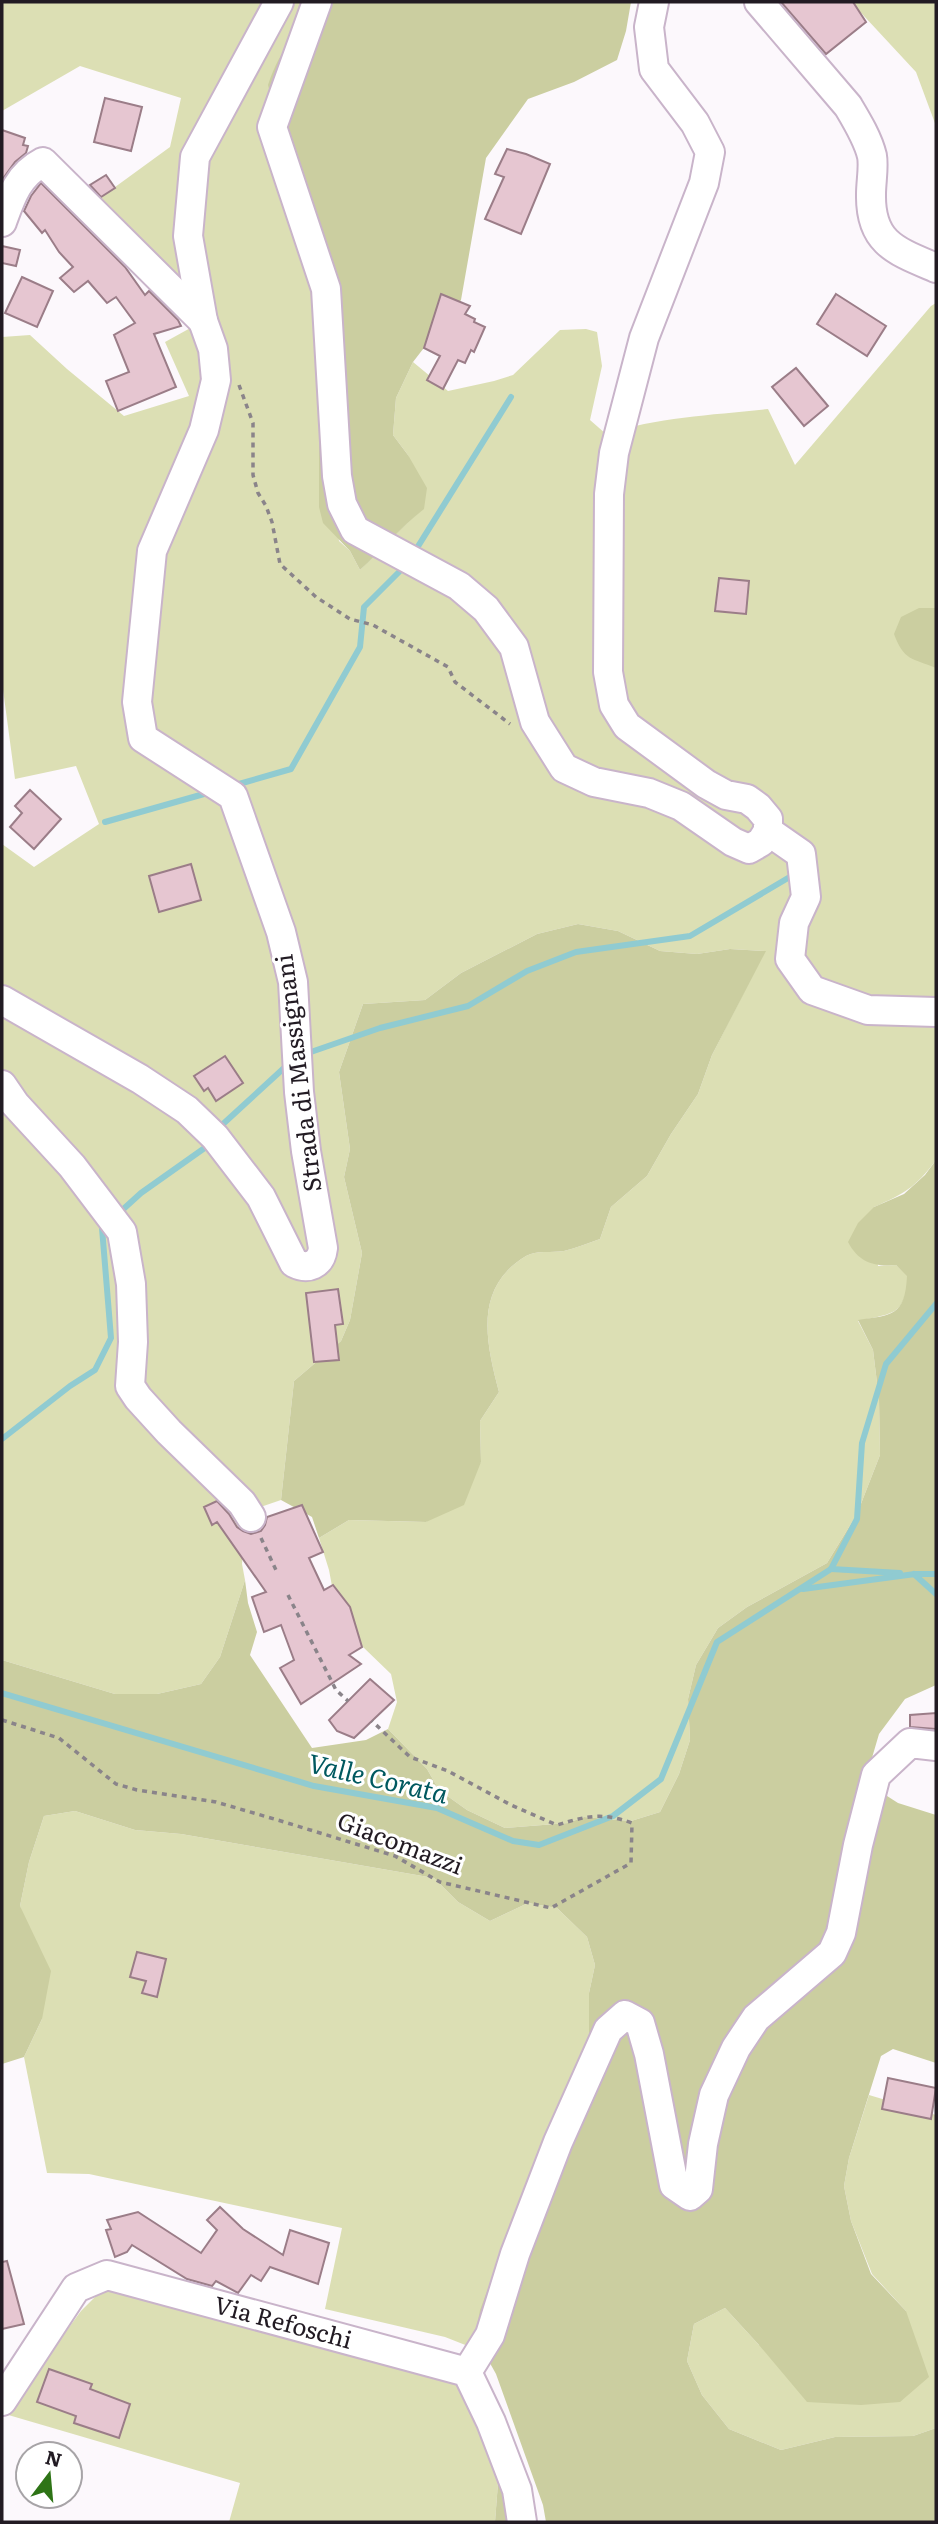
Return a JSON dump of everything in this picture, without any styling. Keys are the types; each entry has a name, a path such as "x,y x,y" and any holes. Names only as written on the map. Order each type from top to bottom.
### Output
{"street":[{"name":"Strada di Massignani","path":"2,1000 140,1079 187,1110 215,1137 261,1197 294,1264 304,1267 316,1264 323,1248 304,1139 293,982 281,932 233,796 143,738 137,702 152,551 204,430 216,380 214,349 203,321 188,236 195,157 279,2"},
{"path":"317,2 272,127 326,289 337,477 342,503 355,530 459,586 486,609 514,647 535,722 564,768 594,782 649,793 681,806 733,842 750,849 764,836 768,819 747,799 726,795 706,784 627,726 614,705 608,671 610,494 614,453 644,338 704,183 710,152 695,123 654,69 649,27 654,2"},
{"path":"760,2 848,106 859,126 872,157 872,217 878,235 898,252 936,268"},
{"path":"2,222 18,182 43,162 203,321"},
{"path":"764,836 801,855 806,897 794,923 790,959 813,990 868,1010 936,1012"},
{"path":"2,1085 15,1104 72,1166 122,1233 131,1284 133,1342 130,1386 169,1432 242,1503 251,1517"},
{"path":"522,2522 517,2490 491,2422 467,2372 490,2335 530,2214 558,2141 608,2030 625,2015 640,2023 649,2054 674,2185 690,2196 698,2189 703,2144 714,2095 736,2048 755,2018 832,1954 841,1933 858,1845 876,1775 910,1743 936,1746"},
{"name":"Via Refoschi","path":"2,2401 76,2288 107,2275 467,2372"}],"path":[{"path":"238,384 253,423 253,475 258,493 272,522 280,564 316,597 350,619 373,625 448,667 455,682 513,726"},
{"path":"251,1517 276,1570"},
{"path":"288,1595 337,1690 348,1701"},
{"name":"Giacomazzi","path":"2,1720 60,1738 116,1784 137,1790 216,1802 342,1838 395,1856 440,1882 496,1897 551,1908 631,1863 632,1823 612,1816 589,1815 557,1825 511,1805 448,1771 410,1757 372,1721"}],"green space":[{"path":"2,2 328,2 276,114 313,244 314,324 339,541 350,551 360,570 424,508 408,455 393,435 396,398 413,362 448,391 513,375 560,330 586,329 597,332 602,366 590,420 606,434 665,420 768,409 795,465 936,303 936,608 919,608 936,668 936,1160 909,1189 874,1207 878,1266 896,1265 908,1276 904,1299 895,1311 858,1321 873,1350 879,1399 880,1455 857,1514 827,1563 747,1607 718,1628 696,1665 688,1699 690,1740 679,1774 660,1812 631,1821 584,1817 568,1823 505,1828 467,1810 439,1790 427,1769 388,1729 397,1702 391,1674 363,1647 337,1613 329,1570 319,1538 349,1520 426,1522 481,1462 480,1421 499,1392 488,1335 491,1300 498,1284 509,1269 530,1254 564,1251 600,1239 611,1207 647,1176 698,1094 712,1055 765,951 730,949 697,954 660,951 618,931 578,924 537,934 461,973 425,1000 363,1004 339,1072 350,1149 344,1177 362,1253 350,1320 341,1341 294,1381 281,1500 246,1512 242,1564 245,1580 220,1657 201,1684 157,1694 115,1694 2,1660 2,844 34,867 99,824 76,766 15,779 2,682 2,337 30,335 124,416 189,396 165,342 194,326 185,291 100,198 170,147 181,98 80,66 2,111"},
{"path":"328,2 631,2 617,60 574,82 528,99 486,158 461,300 413,362 396,398 393,435 427,488 424,509 360,570 350,551 323,523 319,507 319,339 311,298 316,275 268,85 285,49"},
{"path":"851,2 936,2 936,126 916,72"},
{"path":"919,608 936,608 936,668 905,654 894,634 901,617"},
{"path":"578,924 618,931 660,951 697,954 730,949 766,951 712,1055 698,1094 647,1176 611,1207 600,1239 564,1251 530,1254 509,1269 498,1284 491,1300 488,1335 499,1392 480,1421 481,1462 464,1505 426,1522 349,1520 319,1538 312,1517 281,1500 294,1381 341,1341 350,1320 362,1253 344,1177 350,1149 339,1072 363,1004 425,1000 461,973 537,934"},
{"path":"936,1160 936,1685 905,1699 879,1734 869,1768 873,1787 898,1803 936,1815 936,2063 893,2049 881,2056 849,2158 844,2186 851,2221 871,2274 906,2311 929,2377 900,2402 861,2405 807,2402 725,2308 694,2324 687,2361 702,2395 729,2429 781,2450 835,2437 913,2436 936,2428 936,2522 546,2522 543,2505 496,2374 486,2356 473,2348 480,2310 518,2211 589,2045 589,1993 595,1965 587,1937 557,1908 528,1903 490,1921 458,1902 434,1878 181,1834 135,1830 75,1811 44,1816 29,1862 20,1906 51,1971 42,2019 24,2057 2,2064 2,1660 115,1694 157,1694 201,1684 220,1657 245,1580 248,1603 257,1632 250,1655 312,1748 366,1740 388,1729 427,1769 439,1790 467,1810 505,1828 568,1823 584,1817 631,1821 660,1812 679,1774 690,1740 688,1699 696,1665 718,1628 747,1607 827,1563 857,1514 880,1455 879,1399 873,1350 858,1320 880,1317 900,1306 907,1276 896,1265 874,1264 862,1259 848,1242 858,1223 874,1207 904,1194 925,1175"},
{"path":"75,1811 135,1830 181,1834 434,1878 458,1902 490,1921 528,1903 557,1908 587,1937 595,1965 589,1993 589,2045 473,2348 445,2337 325,2309 342,2228 89,2174 47,2173 24,2057 42,2019 20,1906 29,1862 44,1816"},
{"path":"869,2095 936,2115 936,2428 913,2436 835,2437 781,2450 729,2429 702,2395 687,2361 694,2324 725,2308 759,2345 906,2311 872,2274 851,2221 844,2186 849,2158"},
{"path":"104,2288 455,2372 499,2470 495,2522 229,2522 240,2483 5,2414 81,2311"},
{"path":"499,2470 516,2522 495,2522"}],"building":[{"path":"781,2 853,2 866,22 826,54"},
{"path":"105,98 142,107 131,151 94,142"},
{"path":"2,130 25,138 23,145 28,146 26,153 15,162 2,180"},
{"path":"507,149 550,164 521,234 485,219 504,177 495,174"},
{"path":"106,175 115,188 101,197 90,185"},
{"path":"41,183 125,267 145,295 149,291 178,320 181,326 154,334 176,387 118,411 106,381 129,372 114,335 135,323 116,297 107,303 88,281 74,292 60,278 73,267 59,252 45,230 42,233 24,211"},
{"path":"2,246 20,250 16,266 2,263"},
{"path":"22,277 53,291 37,327 5,313"},
{"path":"441,294 470,306 465,314 485,327 474,352 471,350 465,363 458,360 443,389 427,380 440,356 424,348"},
{"path":"836,294 886,326 867,356 817,324"},
{"path":"796,368 828,406 804,426 772,387"},
{"path":"719,578 749,581 746,614 715,611"},
{"path":"30,790 61,819 34,849 10,827 22,813 15,806"},
{"path":"191,864 201,900 159,912 149,876"},
{"path":"225,1056 243,1083 216,1101 208,1088 204,1091 194,1076"},
{"path":"338,1289 343,1324 335,1325 339,1360 314,1362 306,1293"},
{"path":"217,1501 237,1527 251,1534 261,1531 267,1517 302,1505 323,1552 309,1558 324,1590 333,1585 350,1607 362,1647 349,1655 361,1664 301,1704 280,1668 294,1660 281,1625 264,1632 252,1597 266,1592 217,1522 212,1525 204,1507"},
{"path":"370,1679 394,1700 354,1738 337,1731 329,1720"},
{"path":"936,1713 936,1729 910,1727 910,1715"},
{"path":"137,1952 166,1959 157,1997 142,1993 146,1981 130,1977"},
{"path":"888,2078 936,2088 931,2119 882,2109"},
{"path":"220,2207 243,2229 283,2255 290,2230 329,2243 318,2284 270,2267 261,2281 251,2275 238,2293 216,2281 212,2286 187,2279 132,2245 127,2252 115,2257 106,2230 111,2229 107,2220 138,2212 201,2253 217,2230 207,2220"},
{"path":"7,2261 24,2324 2,2329 2,2262"},
{"path":"49,2369 92,2384 90,2389 130,2404 119,2438 74,2423 76,2416 37,2402"}],"waterway":[{"path":"417,548 511,397"},
{"path":"232,786 291,769 360,647 364,607 399,572"},
{"path":"105,822 211,792"},
{"path":"308,1053 380,1028 468,1006 527,971 576,952 690,936 788,878"},
{"path":"223,1124 284,1068"},
{"path":"119,1213 141,1193 206,1147"},
{"path":"2,1439 95,1370 111,1338 102,1228 105,1225"},
{"name":"Valle Corata","path":"2,1693 314,1786 437,1808 513,1841 539,1845 613,1816 661,1779 717,1642 831,1569 857,1519 862,1443 886,1364 936,1304"},
{"path":"831,1569 900,1573"},
{"path":"914,1574 936,1594"},
{"path":"803,1589 915,1574 936,1574"}]}
